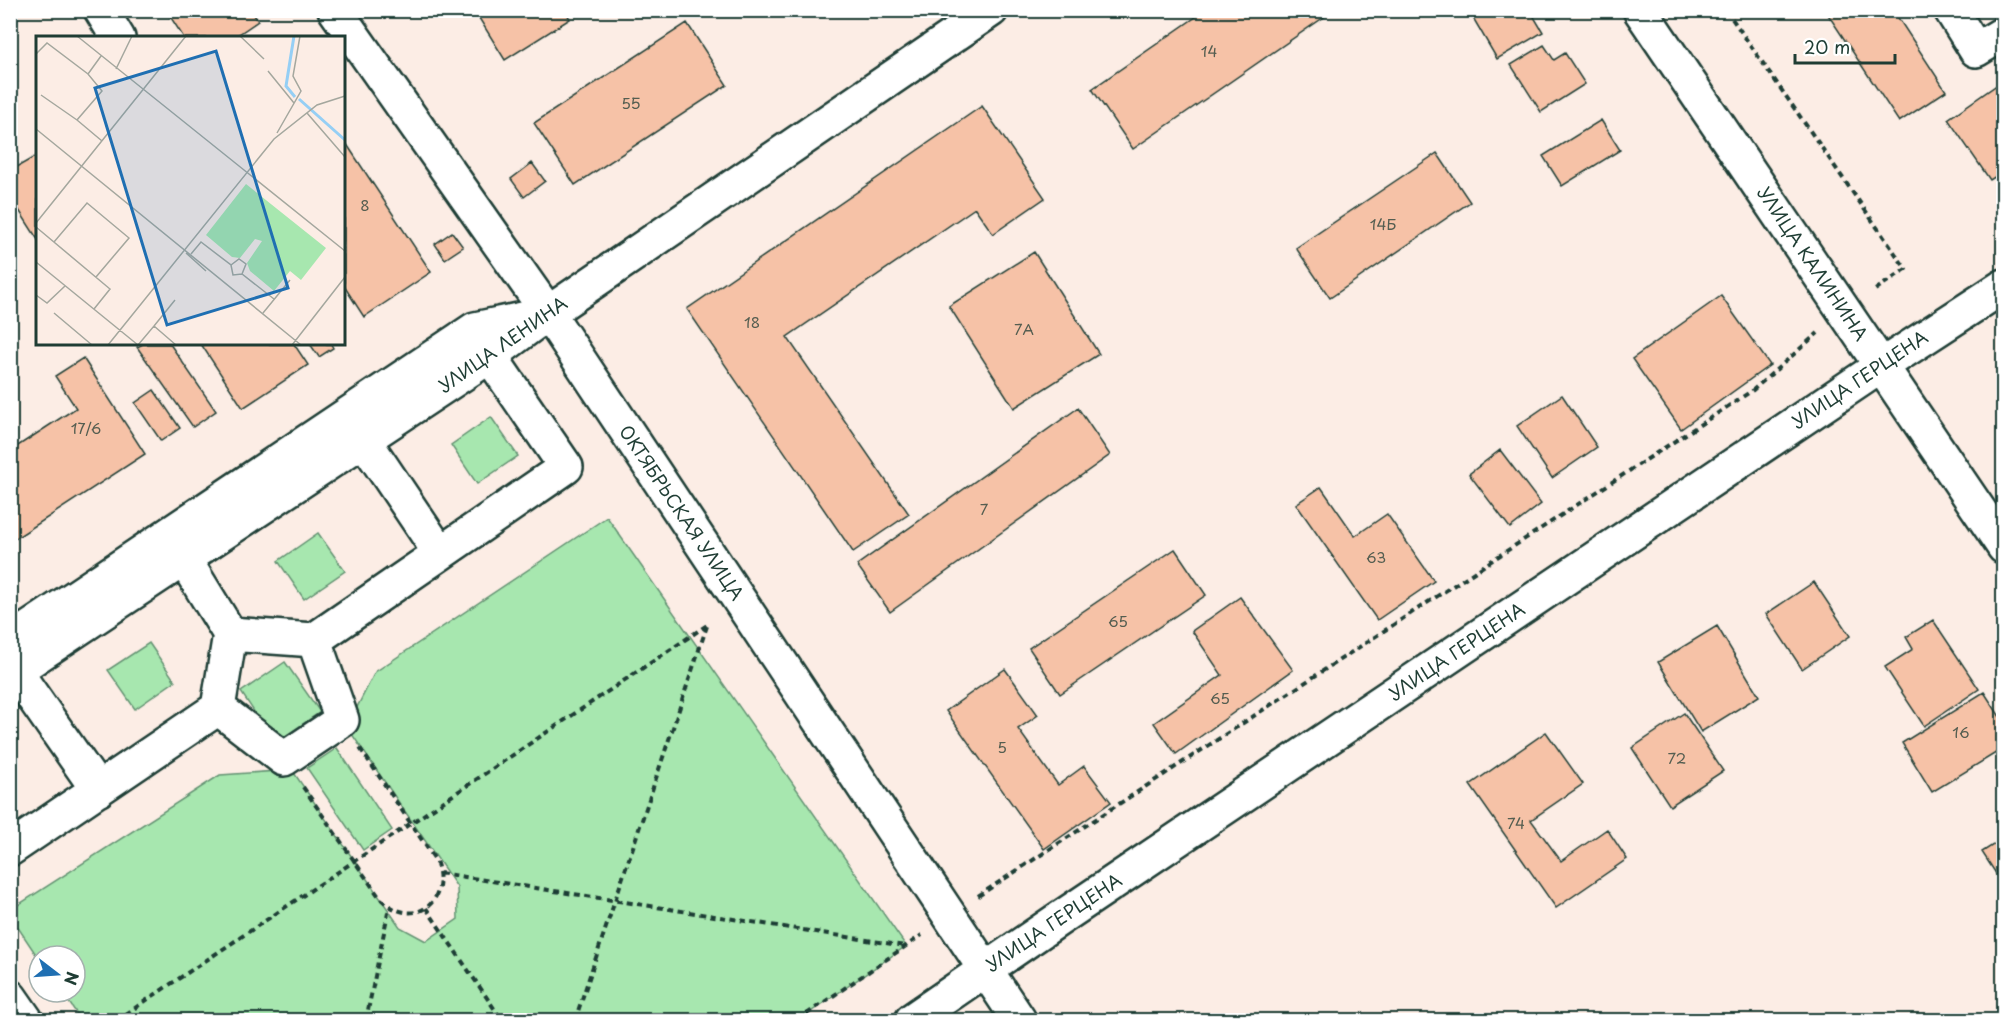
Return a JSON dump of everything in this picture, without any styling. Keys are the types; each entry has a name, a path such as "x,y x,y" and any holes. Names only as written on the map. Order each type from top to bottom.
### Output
{"street":[{"path":"101,10 117,36"},
{"name":"ОКТЯБРЬСКАЯ УЛИЦА","path":"335,10 548,313 1018,1020"},
{"name":"УЛИЦА ЛЕНИНА","path":"12,662 184,559 364,440 483,342 548,313 991,10"},
{"name":"УЛИЦА КАЛИНИНА","path":"1640,10 2004,547"},
{"path":"1951,10 1976,50 2004,33"},
{"name":"УЛИЦА ГЕРЦЕНА","path":"912,1020 1881,366 2004,286"},
{"path":"98,790 12,662 483,342 566,467 314,640 230,634"},
{"path":"364,440 440,553"},
{"path":"10,849 218,708 230,634 184,559"},
{"path":"218,708 284,759 342,720 314,640"},
{"path":"10,998 26,1020"}],"path":[{"path":"798,1020 949,916 1753,390 1844,310 1906,269 1726,10"},
{"path":"117,1020 707,625 575,1020"},
{"path":"284,759 389,908 401,913 414,913 426,908 435,898 441,886 436,861 342,720"},
{"path":"440,873 906,946"},
{"path":"366,1020 389,908"},
{"path":"426,908 502,1020"}],"green space":[{"path":"491,417 518,456 477,484 451,445"},
{"path":"607,517 906,946 799,1020 81,1020 70,1004 87,1004 87,944 29,944 11,917 10,910 220,775 292,770 400,927 426,941 458,919 457,887 347,727 375,672"},
{"path":"318,533 345,571 304,599 278,561"},
{"path":"149,643 175,681 135,709 108,670"},
{"path":"285,662 320,712 275,743 241,692"},
{"path":"337,748 392,830 363,850 307,768"}],"building":[{"path":"166,10 251,10 258,21 236,36 183,36"},
{"path":"474,10 565,10 570,19 505,60"},
{"path":"1206,10 1324,10 1327,15 1133,149 1092,89"},
{"path":"1482,10 1530,10 1543,32 1497,59 1472,16"},
{"path":"1825,10 1893,10 1946,91 1899,122"},
{"path":"687,23 727,85 575,185 534,123"},
{"path":"1544,45 1554,60 1565,53 1585,84 1541,112 1511,65"},
{"path":"2004,80 2004,171 1990,180 1948,119"},
{"path":"982,106 1045,198 993,234 975,208 787,337 909,514 853,552 687,309"},
{"path":"1601,120 1620,150 1562,186 1543,156"},
{"path":"345,142 431,272 364,317 345,288"},
{"path":"1437,153 1470,202 1330,298 1296,248"},
{"path":"36,156 36,237 10,196 10,171"},
{"path":"532,163 545,181 524,197 511,179"},
{"path":"452,232 463,247 445,259 435,244"},
{"path":"1034,252 1099,354 1014,408 949,306"},
{"path":"1721,296 1770,365 1681,429 1632,359"},
{"path":"171,345 216,411 193,427 137,347"},
{"path":"202,345 295,345 308,365 243,408"},
{"path":"311,345 332,345 333,348 319,357"},
{"path":"83,358 145,454 10,542 10,451 76,408 55,376"},
{"path":"154,390 180,428 161,441 135,403"},
{"path":"1562,395 1597,447 1552,478 1517,426"},
{"path":"1078,408 1110,455 890,612 857,565"},
{"path":"1500,450 1541,504 1510,528 1469,474"},
{"path":"1321,487 1355,536 1387,514 1434,581 1377,620 1296,504"},
{"path":"1175,549 1206,595 1060,694 1029,648"},
{"path":"1814,582 1850,636 1802,669 1766,614"},
{"path":"1240,597 1293,670 1176,754 1154,723 1222,675 1192,631"},
{"path":"1933,620 1979,689 1924,726 1885,667 1913,649 1906,637"},
{"path":"1717,626 1759,696 1701,732 1658,662"},
{"path":"1005,669 1038,715 1018,729 1058,785 1084,766 1111,802 1044,849 946,711"},
{"path":"1984,692 2004,723 2004,748 1932,792 1902,743"},
{"path":"1684,713 1723,771 1670,806 1632,748"},
{"path":"1546,732 1583,784 1531,820 1561,861 1607,829 1627,859 1556,908 1470,785"},
{"path":"2004,838 2004,886 1982,852"}]}
